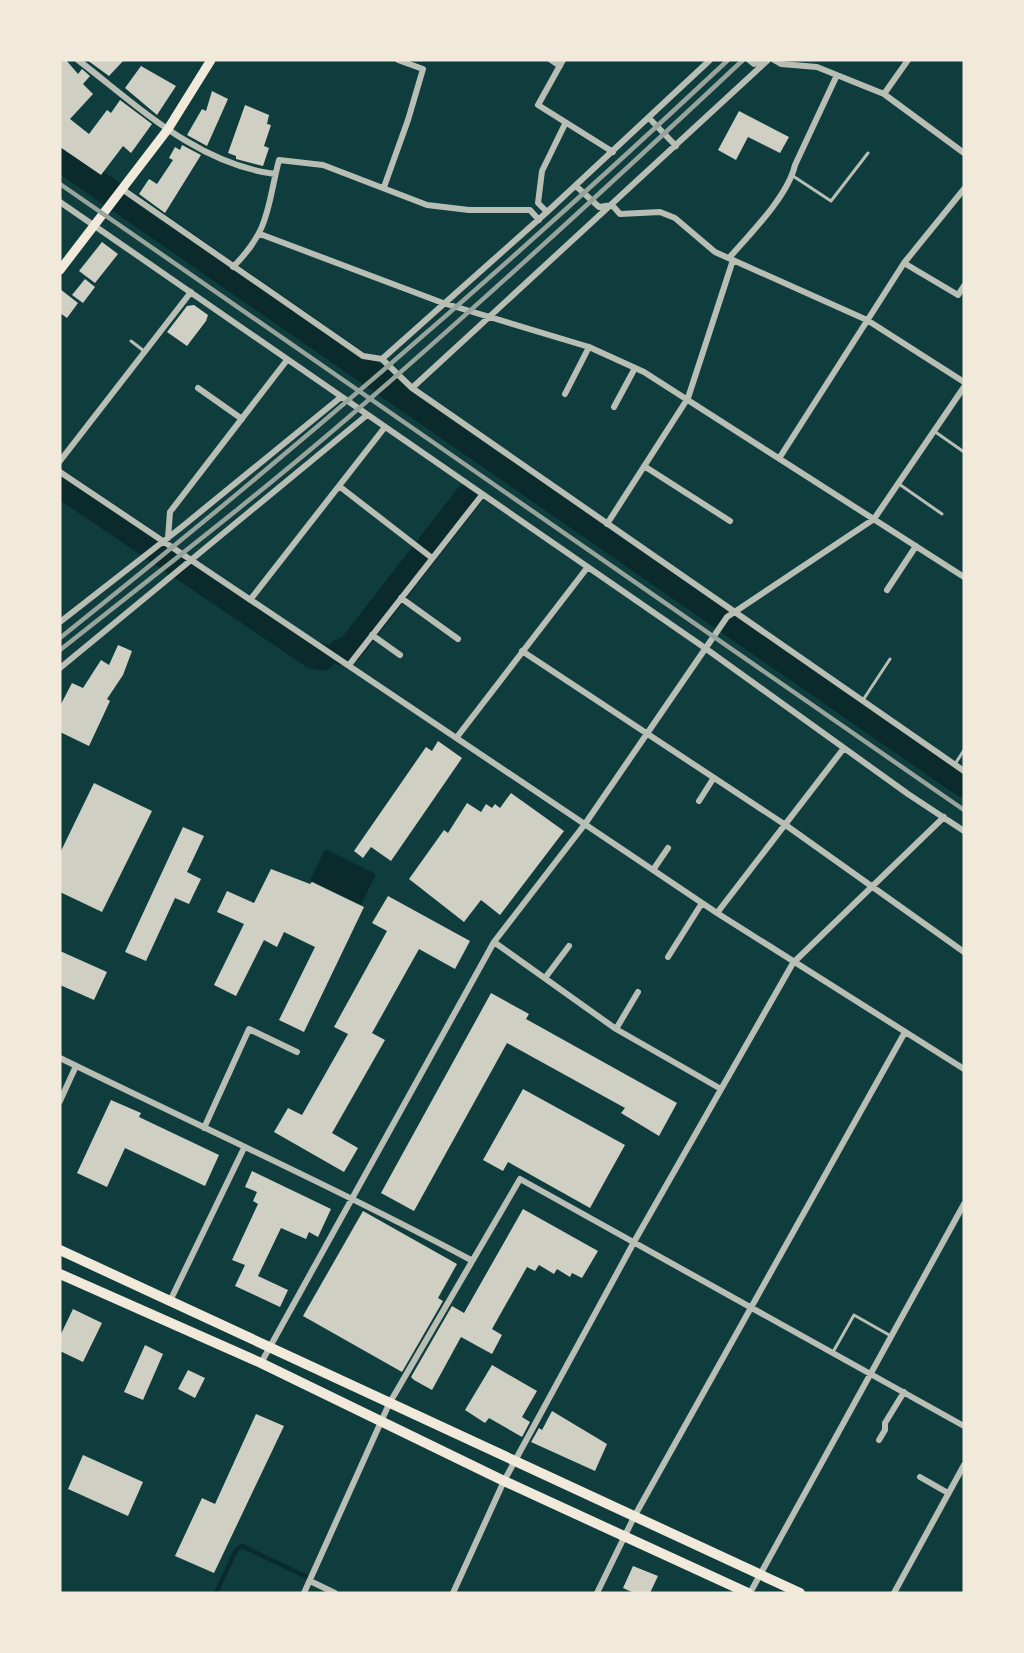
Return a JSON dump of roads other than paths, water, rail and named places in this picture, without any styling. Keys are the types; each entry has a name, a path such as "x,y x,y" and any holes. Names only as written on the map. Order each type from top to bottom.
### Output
{"main road":[{"path":"60,270 168,129 211,60"},
{"path":"60,1250 800,1593"},
{"path":"60,1274 261,1363 504,1481 749,1593"}],"street":[{"path":"78,60 168,129 206,153 239,167 275,174"},
{"path":"384,187 423,69 399,60"},
{"path":"551,60 561,63 538,105 613,152"},
{"path":"382,359 539,220 710,60"},
{"path":"749,60 754,64 766,60"},
{"path":"412,388 612,206 766,60"},
{"path":"774,60 781,64 817,67 884,94 964,153"},
{"path":"884,94 908,60"},
{"path":"607,524 688,398 731,259 793,176 795,165 837,75"},
{"path":"649,118 676,146"},
{"path":"547,212 538,203 542,171 565,124"},
{"path":"233,267 260,234 271,206 279,160 323,165 427,205 469,210 530,210 539,220"},
{"path":"576,186 600,207 612,206 620,214 660,212 675,218 715,252 867,320 964,382"},
{"path":"780,457 904,263 964,189"},
{"path":"118,194 233,267 363,356 382,359 412,388 964,771"},
{"path":"60,202 705,648 964,831"},
{"path":"260,234 443,303 589,347 635,368 688,398 964,577"},
{"path":"904,263 958,295 964,286"},
{"path":"60,461 191,292"},
{"path":"565,394 589,347"},
{"path":"164,541 170,512 287,360"},
{"path":"614,408 635,368"},
{"path":"261,1363 494,942 585,824 705,648 733,612 874,519 964,387"},
{"path":"198,388 242,419"},
{"path":"60,622 152,551 341,397"},
{"path":"60,668 367,415"},
{"path":"250,600 384,427"},
{"path":"644,466 730,520"},
{"path":"60,472 717,914 964,1069"},
{"path":"339,486 432,558"},
{"path":"349,665 482,495"},
{"path":"887,590 916,546"},
{"path":"457,737 587,568"},
{"path":"401,598 458,639"},
{"path":"372,635 400,655"},
{"path":"522,651 787,826 964,952"},
{"path":"717,914 787,826 844,748"},
{"path":"699,801 713,779"},
{"path":"453,1593 514,1462 634,1242 794,963 944,817"},
{"path":"653,870 668,849"},
{"path":"668,957 702,903"},
{"path":"494,942 616,1029 721,1089"},
{"path":"545,978 569,946"},
{"path":"616,1029 638,992"},
{"path":"204,1128 249,1029 297,1052"},
{"path":"597,1593 634,1517 905,1032"},
{"path":"60,1058 244,1148 354,1198 471,1260"},
{"path":"60,1101 76,1066"},
{"path":"169,1302 244,1148"},
{"path":"304,1593 383,1422 389,1404 520,1179 752,1306 964,1426"},
{"path":"749,1593 964,1204"},
{"path":"879,1440 904,1392"},
{"path":"894,1593 964,1465"},
{"path":"920,1477 948,1493"},
{"path":"310,1581 335,1593"}],"lane":[{"path":"793,176 831,201 868,153"},
{"path":"131,341 146,352"},
{"path":"934,431 964,452"},
{"path":"897,483 942,514"},
{"path":"863,701 890,659"},
{"path":"955,765 964,750"},
{"path":"833,1352 854,1315 891,1336"}],"water":[{"path":"325,849 376,874 361,905 310,880"}],"waterway":[{"path":"60,158 964,784"},
{"path":"60,484 313,655 322,657"},
{"path":"341,652 350,649 468,497"},
{"path":"216,1593 236,1550 242,1546 307,1577"}],"railway":[{"path":"60,638 232,498 400,356 565,210 728,60"},
{"path":"60,650 243,505 350,416 450,329 743,60"},
{"path":"60,184 964,810"}]}
